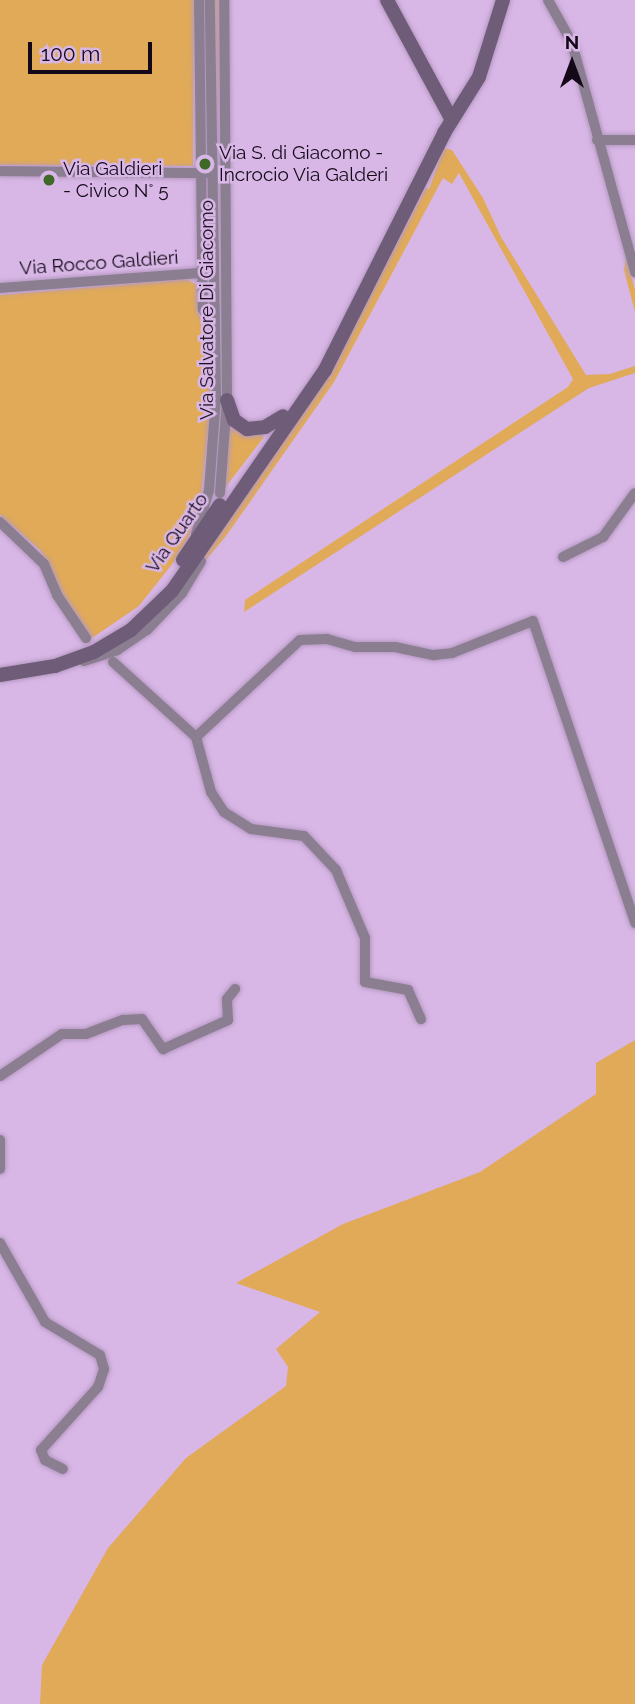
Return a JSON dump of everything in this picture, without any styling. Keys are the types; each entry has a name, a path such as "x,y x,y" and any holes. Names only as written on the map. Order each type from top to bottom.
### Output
{"street":[{"name":"Via Salvatore Di Giacomo","path":"199,0 201,273 203,309 215,328"},
{"name":"Via Salvatore Di Giacomo","path":"195,542 209,490 215,443 210,0"},
{"name":"Via Salvatore Di Giacomo","path":"220,493 227,400 224,0"},
{"path":"387,0 452,120"},
{"name":"Via Quarto","path":"0,675 73,660 131,629 172,591 311,390 452,120 484,66 503,0"},
{"path":"548,0 572,43 635,272"},
{"path":"597,140 635,140"},
{"path":"0,171 224,173"},
{"name":"Via Rocco Galdieri","path":"0,288 201,273"},
{"name":"Via Quarto","path":"0,667 53,657 110,633 162,589 332,351"},
{"path":"227,400 231,416 247,429 265,428 283,416"},
{"path":"563,557 603,537 635,494"},
{"path":"0,522 44,564 57,595 86,638"},
{"path":"73,660 107,655 137,638 182,593 201,561"},
{"path":"196,737 300,640 327,639 355,647 395,647 434,655 452,653 533,621 635,923"},
{"path":"113,662 196,737 211,792 224,812 251,829 304,836 342,877 365,938 365,982 408,990 421,1019"},
{"path":"0,1076 62,1034 86,1034 123,1020 142,1019 163,1049 228,1020 227,999 235,989"},
{"path":"0,1140 0,1169"},
{"path":"0,1242 45,1322 100,1354 104,1369 98,1387 41,1450 45,1460 63,1469"}],"shaded area":[{"path":"0,0 194,0 193,166 0,165"},
{"path":"205,0 207,165 205,165"},
{"path":"214,0 220,0 217,154"},
{"path":"444,148 452,150 483,198 501,237 586,375 610,374 635,366 635,373 589,388 244,612 245,600 568,387 573,379 459,173 452,184 443,178 334,382 226,536 205,561 199,559 339,356 426,188 429,189"},
{"path":"626,257 635,290 635,312 624,270"},
{"path":"186,279 197,285 199,315 211,337 212,395 200,507 184,549 139,606 92,638 60,593 41,551 0,515 0,295"},
{"path":"230,422 262,433 264,437 221,493 225,487"},
{"path":"635,1040 635,1704 40,1704 42,1665 108,1548 186,1458 286,1386 288,1367 276,1349 320,1312 236,1283 343,1224 480,1172 596,1094 596,1063"}],"place":[{"name":"Via S. di Giacomo - Incrocio Via Galderi","path":"205,164"},
{"name":"Via Galdieri - Civico N° 5","path":"49,180"}]}
